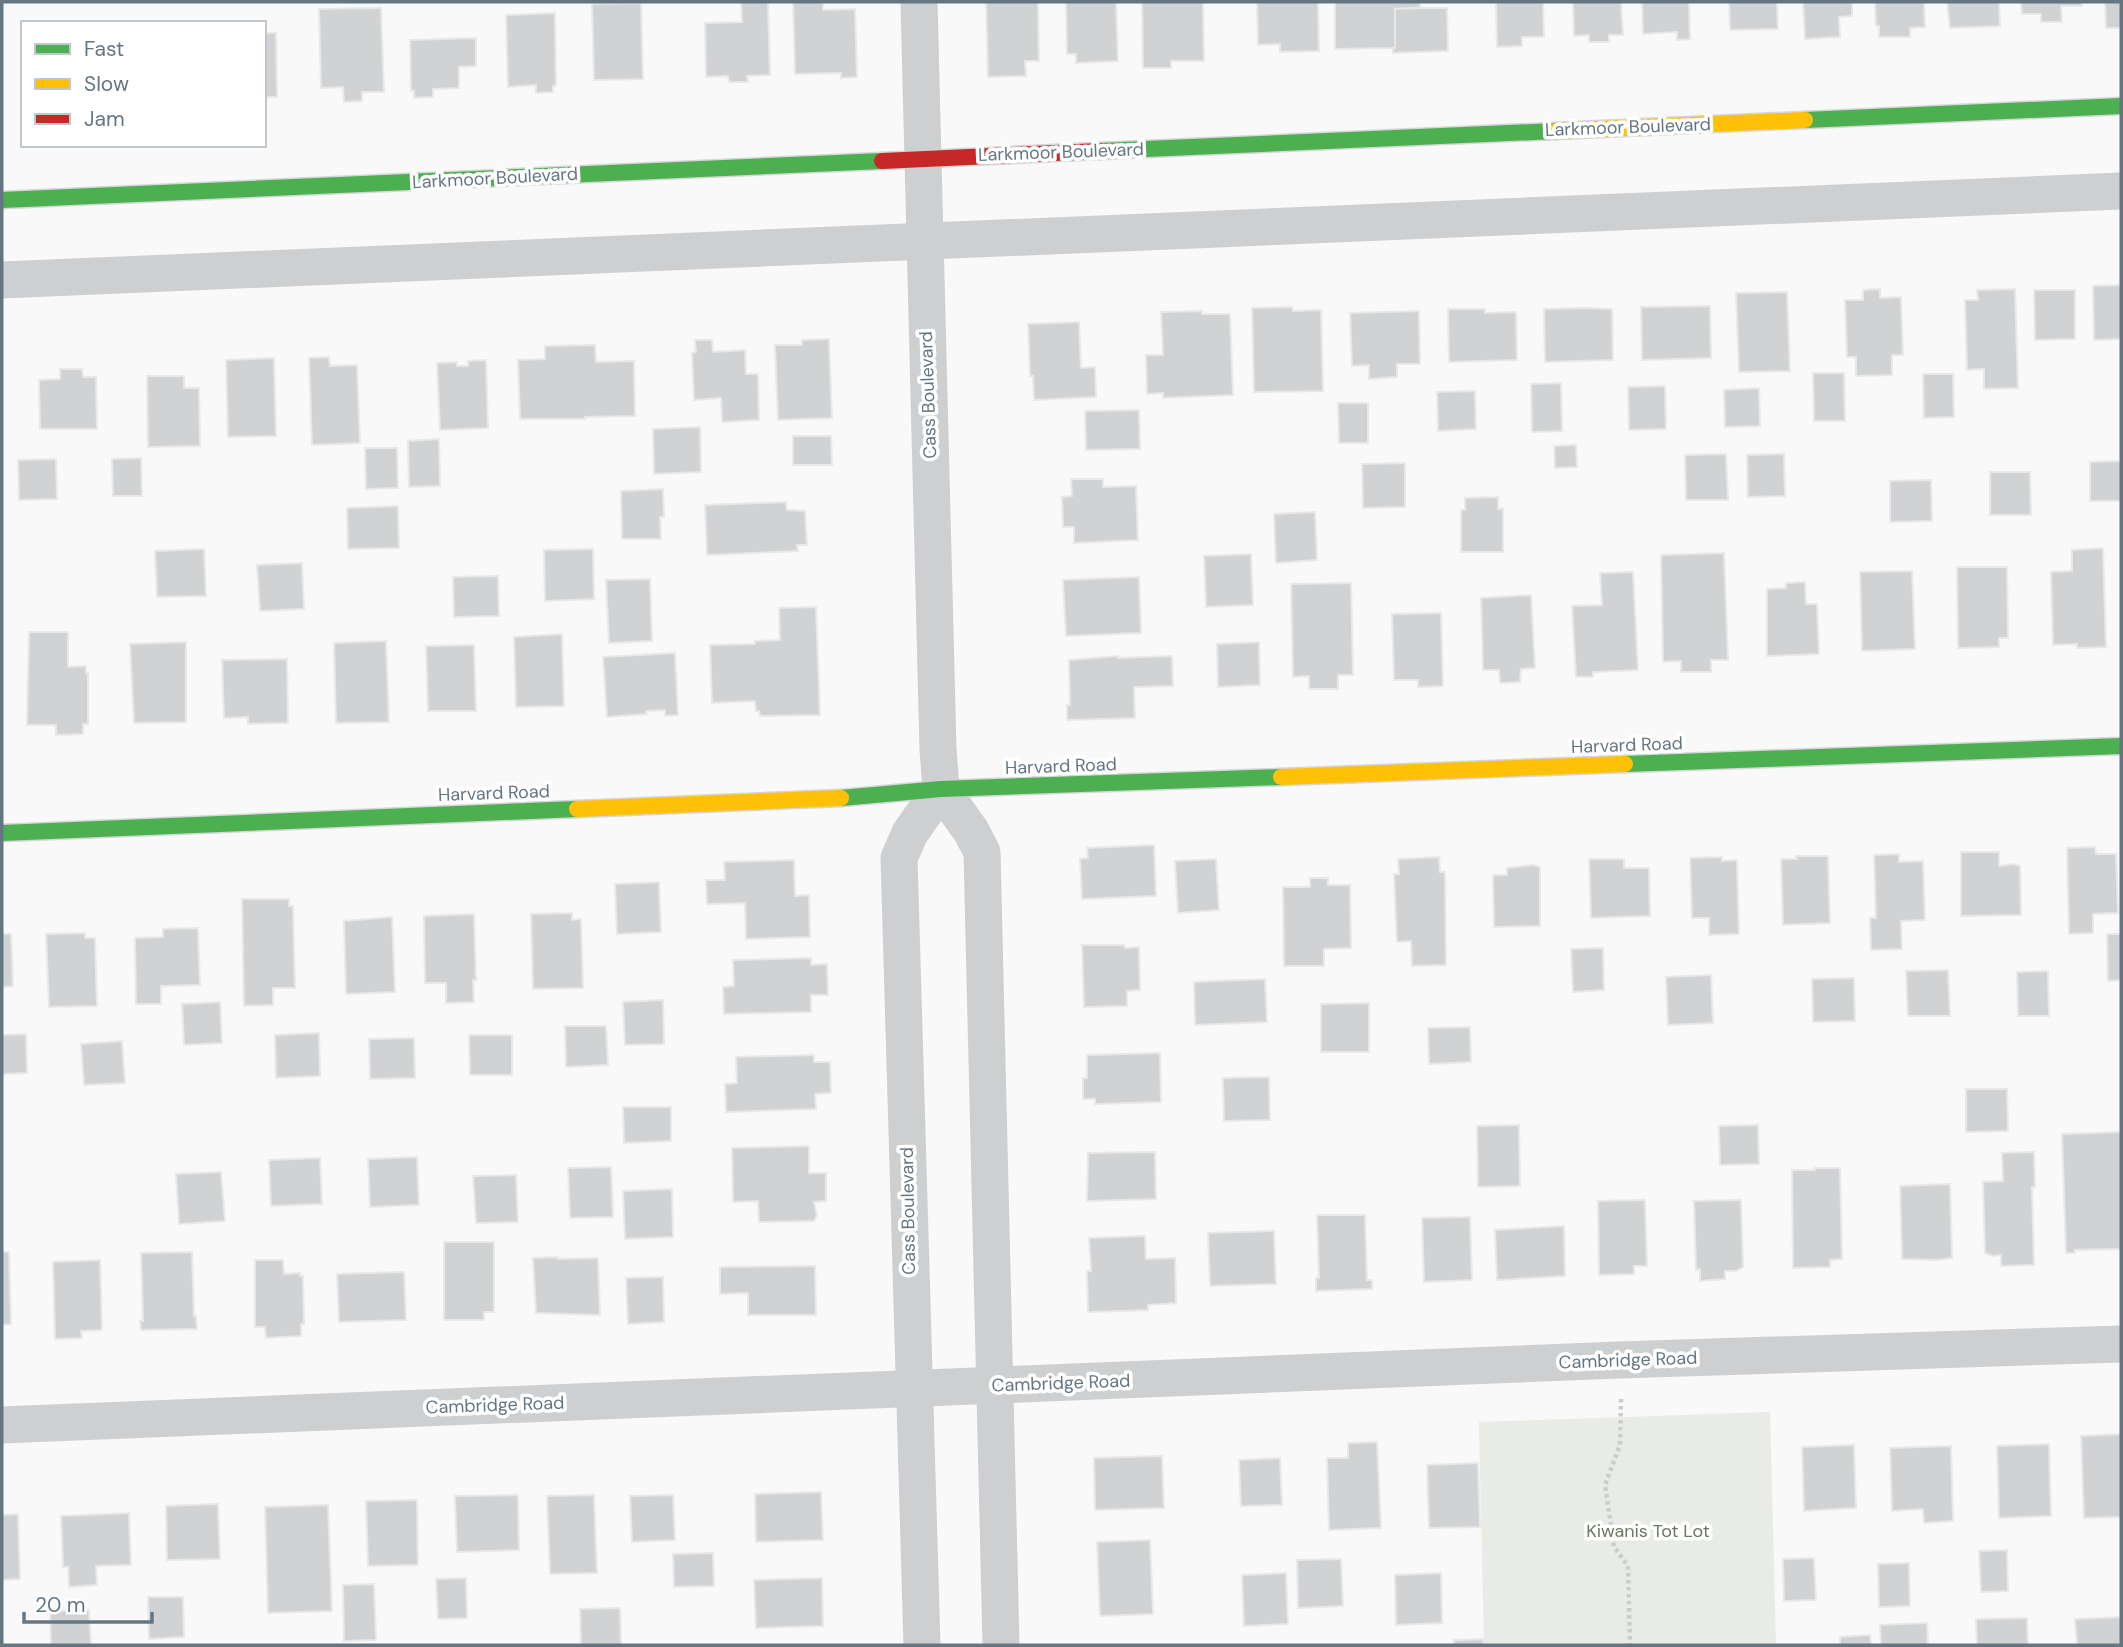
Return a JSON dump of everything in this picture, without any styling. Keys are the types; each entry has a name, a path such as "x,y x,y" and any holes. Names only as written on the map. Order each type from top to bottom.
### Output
{"street":[{"name":"Cass Boulevard","path":"919,2 941,789 909,833 899,858 922,1645"},
{"name":"Larkmoor Boulevard","path":"2,200 2121,106"},
{"path":"2,281 2121,191"},
{"name":"Harvard Road","path":"2,832 862,797 941,789 2121,746"},
{"path":"941,789 971,831 982,852 1001,1645"},
{"name":"Cambridge Road","path":"2,1425 2121,1344"}],"path":[{"path":"1620,1393 1620,1445 1605,1485 1614,1546 1628,1566 1630,1645"}],"green space":[{"name":"Kiwanis Tot Lot","path":"1770,1412 1776,1645 1484,1645 1479,1422"}],"building":[{"path":"741,2 768,2 770,75 747,76 748,82 729,82 728,76 706,77 705,23 742,22"},
{"path":"793,2 823,2 823,10 855,9 857,77 841,78 841,73 795,74"},
{"path":"986,2 1038,2 1039,61 1025,61 1026,76 988,77"},
{"path":"1066,2 1116,2 1118,61 1076,63 1076,54 1067,54"},
{"path":"1142,2 1203,2 1204,61 1171,61 1171,68 1143,68"},
{"path":"1257,2 1318,2 1319,51 1280,52 1280,44 1258,45"},
{"path":"1335,2 1420,2 1420,8 1395,9 1395,48 1335,49"},
{"path":"1496,2 1543,2 1544,37 1522,37 1522,46 1497,47"},
{"path":"1573,2 1621,2 1623,35 1609,35 1609,42 1589,42 1589,35 1574,36"},
{"path":"1642,2 1689,2 1690,39 1677,40 1677,32 1643,34"},
{"path":"1729,2 1777,2 1778,29 1730,30"},
{"path":"1803,2 1852,2 1852,16 1839,17 1840,37 1805,39"},
{"path":"1875,2 1924,2 1925,27 1910,28 1910,37 1879,37"},
{"path":"1947,2 1999,2 2000,26 1950,28"},
{"path":"2021,2 2082,2 2082,6 2061,6 2062,22 2041,22 2041,14 2022,14"},
{"path":"2105,2 2121,2 2121,28 2106,28"},
{"path":"641,3 643,79 594,80 592,4"},
{"path":"381,8 384,92 362,92 362,101 344,102 343,87 321,88 319,9"},
{"path":"1447,8 1448,51 1393,53 1395,9"},
{"path":"555,13 556,85 553,86 553,92 536,93 536,85 508,87 506,15"},
{"path":"266,33 276,33 277,97 266,97"},
{"path":"476,38 476,66 459,67 459,88 433,89 433,97 414,98 414,91 411,91 410,40"},
{"path":"2121,285 2121,339 2094,340 2093,286"},
{"path":"1880,289 1880,298 1901,297 1903,355 1892,355 1892,375 1856,376 1856,357 1847,357 1845,300 1863,300 1863,290"},
{"path":"2015,289 2018,388 1984,389 1984,369 1967,370 1965,300 1978,300 1977,290"},
{"path":"2034,290 2075,290 2075,339 2035,340"},
{"path":"1787,292 1790,371 1739,372 1736,293"},
{"path":"1710,306 1711,358 1642,360 1641,307"},
{"path":"1292,307 1293,311 1321,310 1323,391 1254,392 1252,308"},
{"path":"1448,309 1485,309 1485,313 1516,312 1517,360 1449,362"},
{"path":"1544,309 1612,309 1613,360 1545,362"},
{"path":"1202,311 1202,314 1230,314 1233,395 1163,398 1163,393 1147,394 1146,355 1163,355 1161,312"},
{"path":"1419,311 1420,364 1397,364 1397,377 1369,379 1369,365 1352,366 1350,313"},
{"path":"1079,322 1081,368 1095,367 1096,397 1034,400 1028,324"},
{"path":"829,339 832,418 778,420 775,345 802,345 802,340"},
{"path":"695,340 712,340 713,352 745,350 746,374 758,374 759,420 722,422 721,398 694,400 692,353 696,352"},
{"path":"595,345 596,362 634,361 635,416 520,419 518,360 545,359 545,346"},
{"path":"329,357 330,366 357,365 360,443 312,445 309,358"},
{"path":"274,358 276,436 228,437 226,360"},
{"path":"486,360 488,428 440,430 437,363 457,362 457,366 468,366 468,361"},
{"path":"60,369 82,369 83,377 96,377 97,429 40,429 39,380 60,379"},
{"path":"1813,373 1844,373 1845,421 1814,421"},
{"path":"1923,374 1953,374 1954,417 1924,418"},
{"path":"147,376 184,376 184,388 199,388 200,446 148,447"},
{"path":"1561,383 1562,431 1532,432 1531,384"},
{"path":"1665,386 1666,429 1629,430 1628,387"},
{"path":"1759,388 1760,426 1725,427 1724,390"},
{"path":"1475,391 1476,429 1438,431 1437,392"},
{"path":"1338,403 1368,403 1368,443 1339,443"},
{"path":"1139,410 1140,449 1086,450 1085,411"},
{"path":"700,427 701,472 654,474 653,429"},
{"path":"793,436 831,436 832,465 793,465"},
{"path":"439,439 440,486 409,487 408,441"},
{"path":"1576,445 1577,467 1555,468 1554,446"},
{"path":"365,448 397,448 398,488 366,489"},
{"path":"1726,454 1728,500 1686,500 1685,455"},
{"path":"1784,454 1785,496 1748,497 1747,455"},
{"path":"141,458 142,496 113,496 112,459"},
{"path":"56,459 57,499 19,500 18,460"},
{"path":"2121,461 2121,501 2090,501 2090,462"},
{"path":"1405,463 1405,507 1363,508 1362,464"},
{"path":"1990,472 2030,472 2031,515 1990,515"},
{"path":"1071,479 1103,479 1103,487 1136,486 1138,540 1074,543 1074,527 1063,527 1062,497 1072,496"},
{"path":"1931,480 1932,521 1890,522 1890,481"},
{"path":"663,489 664,517 660,517 661,539 622,539 621,491"},
{"path":"1498,497 1498,509 1503,509 1503,552 1461,552 1461,510 1465,510 1465,498"},
{"path":"786,502 787,510 805,511 807,545 797,545 798,551 707,555 705,505"},
{"path":"398,506 399,548 348,549 347,508"},
{"path":"1315,512 1317,560 1276,563 1274,514"},
{"path":"2103,548 2106,647 2053,645 2051,572 2072,571 2072,550"},
{"path":"204,549 206,596 157,597 155,551"},
{"path":"593,549 594,599 545,601 544,550"},
{"path":"1724,553 1728,660 1711,660 1711,672 1681,672 1681,661 1663,662 1661,555"},
{"path":"1251,554 1253,605 1206,607 1204,556"},
{"path":"302,563 304,609 260,611 257,565"},
{"path":"1957,567 2007,567 2008,638 1999,638 1999,647 1958,648"},
{"path":"1912,571 1915,649 1862,651 1860,572"},
{"path":"1633,572 1638,670 1593,672 1593,677 1576,677 1572,606 1602,605 1600,573"},
{"path":"498,576 499,616 454,617 453,577"},
{"path":"1139,577 1141,633 1066,636 1063,580"},
{"path":"650,579 652,641 609,643 606,580"},
{"path":"1805,582 1806,604 1817,604 1819,654 1767,656 1767,589 1786,588 1786,583"},
{"path":"1351,583 1353,675 1338,675 1338,689 1309,689 1309,676 1293,677 1291,584"},
{"path":"1531,595 1535,668 1521,669 1520,682 1500,683 1499,670 1483,670 1481,598"},
{"path":"816,607 820,715 760,716 759,711 756,711 755,701 712,703 710,645 755,644 755,641 780,640 779,608"},
{"path":"1441,613 1443,686 1418,687 1418,680 1394,680 1392,614"},
{"path":"29,632 68,632 68,667 86,666 88,724 83,724 83,734 56,735 56,725 27,725"},
{"path":"562,634 564,706 516,707 514,637"},
{"path":"386,641 389,722 336,723 334,643"},
{"path":"186,642 186,722 134,723 130,644"},
{"path":"1259,642 1260,685 1218,687 1217,644"},
{"path":"474,645 476,711 428,711 426,646"},
{"path":"675,653 678,715 665,716 665,710 607,717 603,657"},
{"path":"1172,656 1173,686 1134,687 1135,718 1067,720 1067,705 1070,705 1069,660"},
{"path":"287,659 288,723 248,724 248,717 224,718 222,660"},
{"path":"1154,845 1156,896 1082,899 1080,859 1088,858 1087,848"},
{"path":"2095,847 2096,854 2116,854 2118,913 2093,914 2093,933 2069,934 2067,848"},
{"path":"1961,852 1999,852 1999,866 2020,866 2021,915 1961,916"},
{"path":"1899,854 1899,862 1923,861 1925,920 1901,921 1902,949 1871,950 1870,918 1876,918 1874,855"},
{"path":"1796,856 1828,856 1830,923 1783,925 1781,859 1797,859"},
{"path":"1439,857 1440,872 1445,872 1446,965 1412,966 1411,941 1397,942 1394,874 1399,874 1398,859"},
{"path":"1722,857 1722,861 1737,860 1739,934 1709,935 1709,918 1692,918 1690,858"},
{"path":"1216,859 1219,910 1178,913 1175,861"},
{"path":"1589,859 1624,859 1624,868 1649,868 1650,916 1591,918"},
{"path":"794,860 795,896 809,895 810,937 746,939 745,903 707,904 706,880 725,880 724,862"},
{"path":"1533,865 1540,867 1540,926 1494,927 1493,875 1507,875 1507,868"},
{"path":"1310,878 1328,878 1328,885 1350,885 1351,948 1324,949 1324,966 1284,966 1283,887 1310,887"},
{"path":"659,882 661,932 617,934 615,884"},
{"path":"242,899 289,899 289,906 293,906 295,988 273,988 273,1005 244,1006"},
{"path":"572,913 572,920 581,919 583,988 533,989 531,914"},
{"path":"474,914 474,1002 446,1003 446,983 425,983 424,916"},
{"path":"392,917 395,992 346,994 344,921"},
{"path":"198,928 200,985 161,986 161,1004 136,1004 135,938 163,937 163,929"},
{"path":"85,933 85,938 95,938 97,1006 49,1007 46,934"},
{"path":"2,934 11,934 13,986 2,987"},
{"path":"2107,934 2121,934 2121,980 2108,981"},
{"path":"1082,945 1139,947 1140,990 1127,991 1127,1006 1084,1007"},
{"path":"1603,948 1604,990 1573,992 1571,949"},
{"path":"811,958 811,965 827,964 828,995 811,995 811,1012 724,1014 723,987 734,986 733,960"},
{"path":"1948,970 1950,1016 1908,1016 1906,971"},
{"path":"2048,971 2049,1016 2018,1016 2017,972"},
{"path":"1711,975 1713,1023 1668,1025 1666,977"},
{"path":"1854,978 1855,1021 1813,1022 1812,979"},
{"path":"1265,979 1267,1022 1195,1025 1194,982"},
{"path":"663,1000 664,1044 625,1045 623,1002"},
{"path":"220,1002 222,1043 184,1045 182,1004"},
{"path":"1369,1003 1369,1052 1321,1052 1321,1004"},
{"path":"565,1026 606,1026 608,1065 566,1067"},
{"path":"1470,1027 1471,1062 1429,1064 1428,1028"},
{"path":"319,1033 320,1076 276,1078 275,1035"},
{"path":"26,1034 27,1073 2,1074 2,1035"},
{"path":"469,1035 512,1035 512,1075 470,1075"},
{"path":"414,1038 415,1078 370,1079 369,1039"},
{"path":"122,1041 125,1083 84,1085 81,1044"},
{"path":"1160,1053 1161,1102 1095,1104 1095,1099 1083,1099 1087,1055"},
{"path":"814,1055 814,1062 830,1062 831,1093 815,1094 816,1109 726,1112 725,1084 737,1083 736,1057"},
{"path":"1269,1077 1270,1120 1224,1121 1223,1078"},
{"path":"1966,1089 2007,1089 2008,1131 1966,1132"},
{"path":"623,1107 671,1107 671,1141 624,1143"},
{"path":"1519,1125 1520,1186 1478,1187 1477,1126"},
{"path":"1758,1125 1759,1164 1720,1165 1719,1126"},
{"path":"2121,1132 2121,1249 2075,1250 2075,1253 2066,1253 2062,1134"},
{"path":"809,1146 809,1173 826,1173 826,1201 814,1202 817,1215 814,1221 759,1222 758,1201 733,1202 732,1148"},
{"path":"1155,1152 1156,1199 1087,1201 1088,1153"},
{"path":"2034,1152 2034,1265 2001,1266 2001,1255 1985,1253 1983,1182 2003,1181 2002,1153"},
{"path":"417,1157 419,1205 370,1207 368,1159"},
{"path":"320,1158 322,1204 271,1206 269,1160"},
{"path":"611,1167 613,1217 570,1218 568,1168"},
{"path":"1840,1168 1842,1259 1830,1260 1830,1267 1793,1268 1792,1170"},
{"path":"221,1172 225,1221 179,1224 176,1174"},
{"path":"516,1175 518,1222 476,1223 473,1176"},
{"path":"1950,1184 1952,1258 1902,1259 1900,1186"},
{"path":"672,1189 673,1237 625,1239 623,1191"},
{"path":"1645,1200 1647,1266 1634,1266 1634,1274 1599,1275 1598,1201"},
{"path":"1741,1200 1743,1267 1736,1271 1725,1271 1725,1279 1700,1281 1700,1269 1696,1270 1694,1201"},
{"path":"1317,1215 1365,1215 1367,1280 1372,1280 1372,1289 1316,1291 1316,1278 1319,1278"},
{"path":"1470,1217 1472,1280 1424,1282 1422,1218"},
{"path":"1564,1226 1565,1276 1497,1280 1495,1230"},
{"path":"1274,1231 1276,1284 1210,1286 1208,1233"},
{"path":"1145,1236 1146,1259 1175,1258 1176,1303 1148,1305 1148,1310 1088,1312 1087,1271 1091,1271 1089,1238"},
{"path":"444,1242 494,1242 494,1312 484,1312 484,1320 444,1320"},
{"path":"2,1252 9,1252 11,1324 2,1325"},
{"path":"192,1252 194,1316 197,1329 141,1330 141,1253"},
{"path":"533,1258 598,1258 600,1315 536,1313"},
{"path":"100,1260 102,1330 81,1331 82,1338 55,1339 53,1262"},
{"path":"255,1260 283,1260 284,1274 300,1273 300,1276 303,1276 304,1324 301,1324 301,1336 266,1338 265,1327 255,1327"},
{"path":"815,1266 816,1315 748,1315 748,1293 720,1294 720,1267"},
{"path":"404,1272 406,1320 339,1322 337,1274"},
{"path":"663,1277 664,1322 628,1324 626,1278"},
{"path":"2121,1434 2121,1517 2084,1518 2081,1436"},
{"path":"1377,1442 1381,1528 1329,1530 1327,1458 1348,1458 1348,1443"},
{"path":"2049,1444 2051,1516 1999,1518 1997,1446"},
{"path":"1854,1445 1856,1508 1804,1511 1802,1447"},
{"path":"1951,1446 1953,1521 1924,1523 1923,1509 1892,1511 1890,1448"},
{"path":"1162,1456 1164,1508 1095,1510 1094,1458"},
{"path":"1280,1458 1282,1505 1241,1506 1239,1460"},
{"path":"1478,1463 1480,1527 1429,1528 1427,1465"},
{"path":"821,1492 823,1540 756,1542 755,1494"},
{"path":"518,1495 519,1550 457,1552 455,1496"},
{"path":"594,1495 597,1573 550,1574 547,1496"},
{"path":"673,1495 675,1540 632,1542 630,1496"},
{"path":"417,1500 418,1565 368,1566 366,1501"},
{"path":"218,1504 220,1559 167,1560 166,1506"},
{"path":"328,1505 332,1611 268,1613 265,1507"},
{"path":"129,1513 131,1565 96,1566 97,1585 69,1587 68,1567 63,1567 61,1516"},
{"path":"18,1514 20,1579 2,1580 2,1515"},
{"path":"1150,1540 1153,1614 1100,1616 1097,1542"},
{"path":"2007,1550 2008,1591 1981,1592 1979,1551"},
{"path":"713,1553 714,1586 674,1587 673,1554"},
{"path":"1814,1558 1816,1600 1784,1601 1783,1559"},
{"path":"1341,1559 1343,1606 1298,1608 1297,1560"},
{"path":"1909,1563 1910,1606 1879,1607 1878,1564"},
{"path":"1286,1573 1288,1624 1244,1626 1242,1575"},
{"path":"1441,1573 1442,1623 1396,1625 1395,1575"},
{"path":"466,1578 467,1618 438,1619 436,1579"},
{"path":"822,1578 823,1626 756,1628 754,1580"},
{"path":"374,1584 376,1640 344,1641 343,1585"},
{"path":"148,1597 183,1597 184,1637 149,1639"},
{"path":"620,1608 621,1645 581,1645 580,1609"},
{"path":"89,1610 91,1645 51,1645 50,1611"},
{"path":"2121,1617 2121,1645 2077,1645 2075,1619"},
{"path":"2027,1618 2028,1645 1977,1645 1976,1619"},
{"path":"1927,1623 1928,1645 1881,1645 1880,1625"},
{"path":"1870,1635 1871,1645 1840,1645 1840,1637"},
{"path":"1483,1639 1484,1645 1454,1645 1454,1640"}],"traffic: fast":[{"path":"1805,120 2121,106"},
{"path":"1100,151 1556,131"},
{"path":"2,200 882,161"},
{"path":"1625,764 2121,746"},
{"path":"841,798 941,789 1281,777"},
{"path":"2,833 577,809"}],"traffic: slow":[{"path":"1556,131 1805,120"},
{"path":"1281,777 1625,764"},
{"path":"577,809 841,798"}],"traffic: jam":[{"path":"882,161 1100,151"}]}
